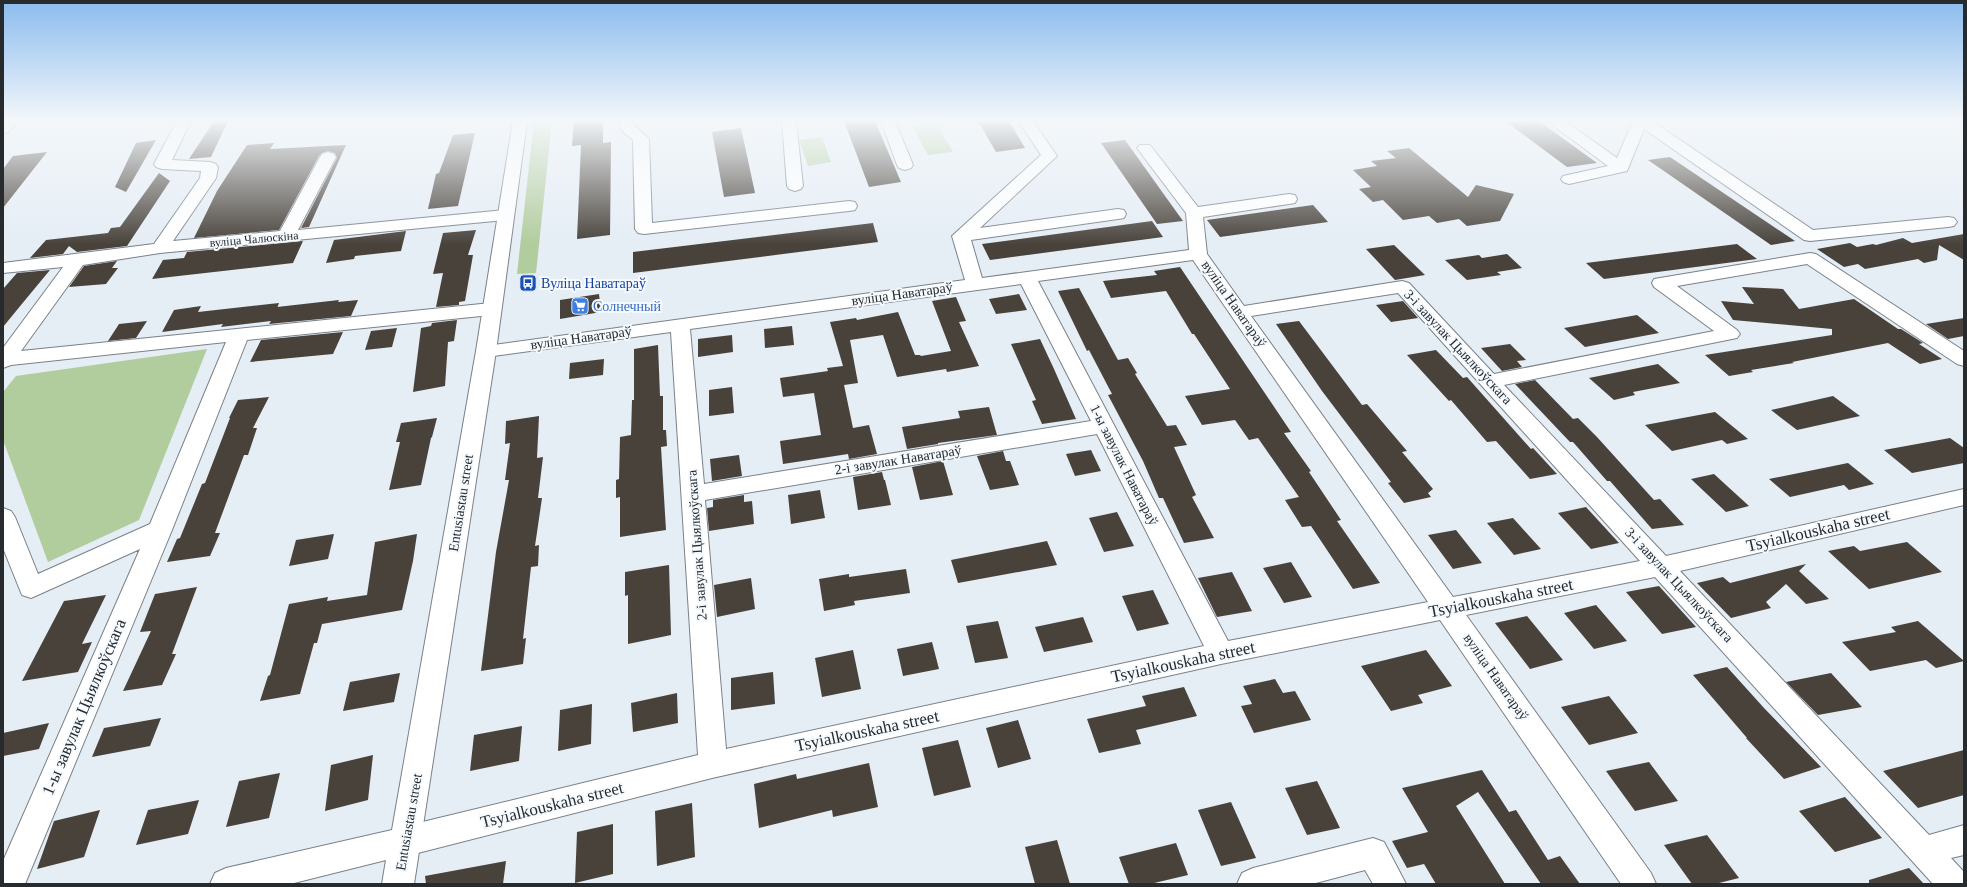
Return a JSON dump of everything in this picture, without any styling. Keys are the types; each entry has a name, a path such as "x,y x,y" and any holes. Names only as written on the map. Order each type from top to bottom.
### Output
{"street":[{"path":"160,248 208,178 210,167 198,164 173,165 162,164 163,162"},
{"path":"286,236 325,162"},
{"name":"Entusiastau street","path":"398,884 486,351 513,162"},
{"path":"642,162 644,229 850,206"},
{"path":"792,162 794,186"},
{"path":"961,236 1042,162"},
{"path":"1156,162 1194,213 1198,254"},
{"path":"1613,162 1621,168"},
{"path":"1621,168 1623,162"},
{"path":"1703,162 1810,236 1948,222"},
{"path":"1569,179 1621,168"},
{"path":"1194,213 1289,199"},
{"path":"961,236 1118,214"},
{"name":"вуліца Чалюскіна","path":"3,268 77,260 160,248 505,215"},
{"path":"961,236 975,284"},
{"name":"вуліца Наватараў","path":"486,351 1198,254 1640,884"},
{"path":"1490,381 1730,334 1661,282 1810,258 1964,360"},
{"path":"4,360 77,260"},
{"name":"1-ы завулак Наватараў","path":"1027,277 1221,653"},
{"name":"3-і завулак Цыялкоўскага","path":"1240,312 1402,287 1662,566 1954,884"},
{"path":"4,360 491,309"},
{"name":"2-і завулак Цыялкоўскага","path":"680,324 712,744 712,765"},
{"name":"1-ы завулак Цыялкоўскага","path":"9,884 160,530 239,335"},
{"name":"2-і завулак Наватараў","path":"692,494 1104,426"},
{"name":"Tsyialkouskaha street","path":"226,884 712,765 1221,653 1662,566 1964,497"},
{"path":"3,516 31,588 160,530"},
{"path":"1924,851 1964,840"},
{"path":"1253,884 1373,853 1390,884"}],"green space":[{"path":"529,162 548,162 536,273 517,274"},
{"path":"807,162 829,162 808,166"},
{"path":"207,349 139,520 48,562 3,440 3,392 16,376"}],"building":[{"path":"8,162 39,162 3,208 3,169"},
{"path":"127,162 143,162 126,192 115,187"},
{"path":"236,162 316,162 279,230 194,238 217,191"},
{"path":"335,162 338,162 309,227 301,228"},
{"path":"443,162 468,162 458,206 428,209 436,174 439,173"},
{"path":"580,162 611,162 610,235 577,239"},
{"path":"718,162 748,162 755,193 724,197"},
{"path":"860,162 893,162 901,182 869,187"},
{"path":"1114,162 1141,162 1183,221 1157,224"},
{"path":"1373,162 1426,162 1468,197 1476,185 1514,194 1500,221 1467,226 1459,219 1437,223 1429,216 1403,220 1383,200 1373,202 1359,189 1371,187 1353,170 1377,166"},
{"path":"1561,162 1597,163 1567,167"},
{"path":"1651,162 1678,162 1795,241 1771,245"},
{"path":"159,173 170,181 127,246 77,252 69,246 63,254 30,258 46,240 108,233 111,228 120,227"},
{"path":"1313,205 1328,222 1220,237 1207,220"},
{"path":"1152,221 1163,237 990,260 982,244"},
{"path":"873,223 878,242 633,273 633,252"},
{"path":"476,230 468,255 473,255 465,301 459,302 459,305 436,307 443,273 433,274 443,233"},
{"path":"406,231 401,251 355,256 354,259 326,263 334,240"},
{"path":"1964,234 1964,260 1939,245 1937,260 1924,263 1918,259 1865,269 1858,264 1844,267 1817,249 1850,243 1857,247 1873,244 1876,245 1903,238 1912,243"},
{"path":"303,241 293,263 152,279 163,260 184,258 187,252"},
{"path":"1737,244 1757,259 1604,279 1586,263"},
{"path":"1394,245 1425,275 1395,280 1366,249"},
{"path":"1507,254 1522,268 1497,272 1501,275 1467,280 1445,260 1479,255 1482,258"},
{"path":"117,261 112,268 118,268 106,284 69,287 84,266"},
{"path":"1180,267 1291,432 1284,433 1311,471 1309,472 1341,520 1337,521 1380,583 1353,589 1311,526 1302,527 1285,500 1299,497 1258,438 1249,440 1235,420 1202,425 1185,396 1230,389 1194,334 1192,334 1166,291 1111,298 1103,281 1157,275 1154,271"},
{"path":"50,270 3,327 3,289 17,273"},
{"path":"1742,287 1783,289 1799,309 1854,299 1898,329 1901,329 1923,343 1919,344 1942,359 1920,364 1888,343 1792,362 1794,363 1751,370 1753,372 1729,376 1705,355 1832,335 1832,329 1733,320 1721,301 1754,304"},
{"path":"1079,288 1118,360 1128,358 1137,373 1135,374 1167,426 1176,425 1187,445 1174,447 1196,495 1192,497 1214,538 1184,543 1163,498 1159,498 1143,461 1108,395 1112,394 1089,350 1087,351 1058,291"},
{"name":"Солнечный","path":"599,294 601,312 560,319 560,300"},
{"path":"1019,294 1027,310 996,314 989,299"},
{"path":"956,297 966,321 959,322 979,366 947,372 946,369 897,377 883,335 850,340 858,383 844,385 853,428 869,425 877,454 849,459 848,454 783,464 780,441 821,435 814,393 783,397 780,378 828,371 827,368 843,366 830,322 856,318 857,320 898,312 915,355 921,356 951,351 932,301"},
{"path":"339,300 338,302 358,300 351,316 269,324 271,321 221,327 223,324 162,332 174,310 201,306 198,312 279,303 278,307"},
{"path":"1403,301 1418,318 1391,322 1376,305"},
{"path":"1637,315 1659,333 1585,347 1564,328"},
{"path":"1964,318 1964,336 1948,339 1926,324"},
{"path":"457,320 454,341 448,342 445,386 413,392 421,328 431,326 432,323"},
{"path":"147,321 136,338 108,341 119,324"},
{"path":"1299,321 1362,405 1367,404 1407,451 1402,452 1433,489 1428,493 1431,497 1404,503 1388,483 1391,482 1322,391 1276,324"},
{"path":"792,326 794,345 765,348 764,329"},
{"path":"397,328 392,347 365,350 371,331"},
{"path":"343,332 333,354 250,362 261,340"},
{"path":"732,335 733,352 698,357 698,339"},
{"path":"1040,339 1076,419 1042,424 1032,401 1036,400 1011,344"},
{"path":"1510,344 1526,360 1517,361 1522,367 1502,371 1481,348"},
{"path":"658,345 660,396 663,396 663,430 666,430 667,446 661,447 666,530 620,537 620,497 616,498 616,480 619,479 620,437 631,435 632,400 634,400 634,349"},
{"path":"1436,350 1463,378 1467,377 1531,449 1533,448 1557,474 1530,479 1496,441 1487,442 1451,400 1449,401 1407,355"},
{"path":"604,359 603,375 569,379 570,363"},
{"path":"1658,364 1680,383 1633,392 1635,395 1614,400 1589,378"},
{"path":"1535,380 1573,419 1578,418 1597,437 1654,500 1660,499 1684,525 1652,529 1610,481 1607,481 1573,442 1570,442 1515,384"},
{"path":"732,387 734,413 709,416 709,390"},
{"path":"1833,396 1860,416 1797,430 1771,410"},
{"path":"269,397 253,428 257,428 248,455 244,455 215,533 220,533 210,556 167,562 177,539 180,538 202,484 205,483 229,418 238,400"},
{"path":"989,407 997,435 907,449 902,427 960,418 958,411"},
{"path":"1715,412 1748,439 1727,444 1722,440 1672,451 1645,425"},
{"path":"539,416 537,458 543,457 538,498 542,498 535,546 539,545 538,566 531,567 523,639 526,638 523,664 481,671 496,552 509,480 505,480 510,443 505,444 506,421"},
{"path":"437,418 421,485 389,490 400,442 396,442 401,423"},
{"path":"1950,438 1964,448 1964,463 1912,473 1884,450"},
{"path":"1091,450 1101,471 1075,476 1066,454"},
{"path":"1003,451 1006,461 1010,461 1019,485 990,490 977,456"},
{"path":"739,455 742,476 712,481 710,459"},
{"path":"943,461 953,495 920,500 912,467"},
{"path":"1848,463 1874,484 1849,490 1844,485 1790,497 1769,479"},
{"path":"882,472 891,505 858,510 853,477"},
{"path":"1714,474 1749,506 1726,512 1691,479"},
{"path":"820,490 825,518 791,524 788,495"},
{"path":"744,495 744,502 752,501 754,524 709,531 707,508 713,507 713,500"},
{"path":"1586,507 1619,543 1591,549 1558,513"},
{"path":"1117,512 1134,546 1104,552 1089,518"},
{"path":"1513,518 1541,549 1514,555 1487,523"},
{"path":"1456,530 1482,563 1453,569 1428,535"},
{"path":"334,534 328,559 289,566 296,540"},
{"path":"417,534 413,561 402,610 322,624 317,643 314,643 300,694 260,701 268,676 270,675 289,604 328,597 327,601 367,595 375,542"},
{"path":"1047,541 1057,565 958,583 951,560"},
{"path":"1907,542 1942,572 1869,589 1828,551 1854,546 1860,551"},
{"path":"1291,562 1312,597 1284,603 1263,568"},
{"path":"1806,564 1799,571 1829,599 1806,604 1786,584 1766,602 1771,608 1731,618 1697,583 1723,577 1730,583"},
{"path":"669,565 671,635 628,644 628,595 625,596 625,572"},
{"path":"906,569 910,593 854,601 855,605 824,611 819,579 849,574 849,577"},
{"path":"1232,572 1252,611 1217,617 1198,578"},
{"path":"751,578 755,609 717,617 714,585"},
{"path":"1659,586 1696,627 1662,634 1626,592"},
{"path":"197,587 172,654 176,654 162,685 123,691 151,631 140,632 155,594"},
{"path":"1153,590 1169,624 1137,631 1122,596"},
{"path":"106,595 82,644 92,642 78,672 22,681 64,601"},
{"path":"1596,605 1627,641 1594,649 1564,613"},
{"path":"1527,616 1563,660 1530,669 1495,623"},
{"path":"1083,617 1093,642 1044,652 1035,627"},
{"path":"998,621 1008,658 975,663 966,626"},
{"path":"1918,621 1964,661 1936,668 1926,660 1870,671 1842,642 1896,632 1891,627"},
{"path":"932,642 939,669 903,676 897,649"},
{"path":"853,650 861,689 822,697 815,658"},
{"path":"1426,650 1452,686 1418,695 1423,703 1391,711 1361,666"},
{"path":"1727,667 1821,767 1784,779 1746,738 1693,675"},
{"path":"773,672 775,704 731,710 731,678"},
{"path":"400,673 394,702 343,711 350,682"},
{"path":"1831,673 1862,707 1818,715 1786,682"},
{"path":"1275,679 1283,693 1295,691 1311,720 1254,733 1241,706 1252,704 1243,686"},
{"path":"1184,687 1197,716 1136,730 1141,744 1099,753 1087,719 1146,706 1142,696"},
{"path":"677,693 678,723 633,732 631,703"},
{"path":"1609,696 1638,733 1589,745 1561,707"},
{"path":"592,704 591,744 558,751 560,710"},
{"path":"161,718 150,746 92,757 104,728"},
{"path":"1018,720 1031,759 998,768 986,728"},
{"path":"49,723 39,749 3,756 3,733"},
{"path":"522,726 519,761 470,771 474,735"},
{"path":"958,740 971,787 934,796 922,748"},
{"path":"1964,750 1964,795 1918,808 1883,771"},
{"path":"373,755 368,800 325,811 331,765"},
{"path":"1649,762 1678,801 1635,811 1606,771"},
{"path":"869,763 878,807 833,817 832,810 759,828 754,784 796,774 797,779"},
{"path":"1482,770 1509,812 1516,810 1548,860 1560,856 1580,884 1541,884 1478,792 1456,806 1505,884 1436,884 1424,864 1407,868 1392,841 1428,832 1402,788"},
{"path":"280,773 269,818 226,827 239,781"},
{"path":"1317,781 1340,828 1307,835 1285,788"},
{"path":"1845,797 1882,838 1835,852 1799,811"},
{"path":"199,800 188,834 136,845 148,810"},
{"path":"1231,802 1256,858 1221,866 1198,810"},
{"path":"692,803 695,857 657,866 655,811"},
{"path":"100,810 84,857 37,869 54,821"},
{"path":"613,824 613,874 575,883 577,832"},
{"path":"1707,835 1739,878 1715,884 1692,884 1664,845"},
{"path":"1057,840 1070,884 1035,884 1025,847"},
{"path":"1176,843 1188,875 1150,884 1129,884 1119,857"},
{"path":"506,861 503,884 426,884 425,876"},
{"path":"1909,868 1924,884 1869,884 1869,880"}],"place":[{"name":"Вуліца Наватараў","path":"528,283"},
{"name":"Солнечный","path":"580,306"}]}
